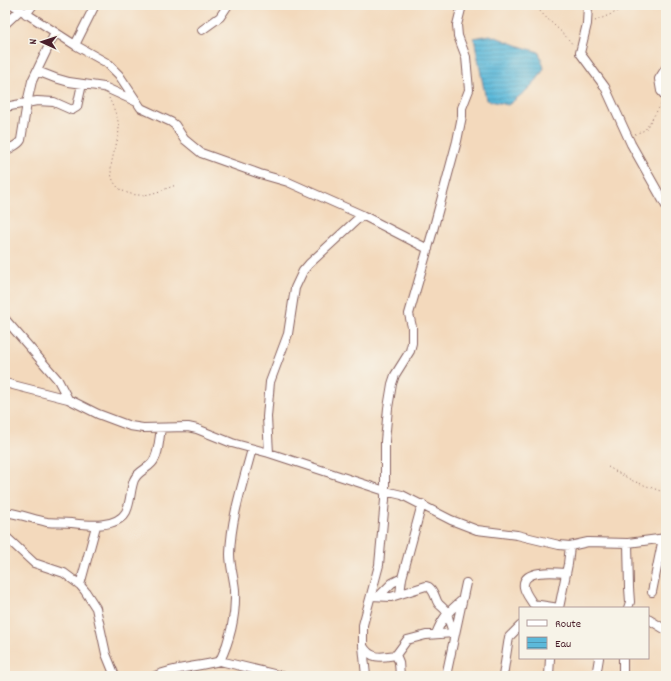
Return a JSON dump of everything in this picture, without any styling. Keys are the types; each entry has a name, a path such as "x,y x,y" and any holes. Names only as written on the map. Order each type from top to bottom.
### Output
{"street":[{"path":"5,24 19,9 33,5"},
{"path":"75,45 95,5"},
{"path":"202,30 220,17 228,5"},
{"path":"375,596 386,500 385,440 392,384 395,375 410,350 412,343 412,326 409,314 428,249 456,141 462,116 462,108 469,90 466,57 458,36 456,25 462,5"},
{"path":"588,5 587,24 580,53 605,87 627,136 666,206"},
{"path":"19,9 55,33 107,63 119,75 141,108 175,125 184,140 201,153 260,174 288,182 362,215 428,249"},
{"path":"5,152 9,148 19,144 21,140 32,80 55,33"},
{"path":"666,68 659,79 661,92 666,97"},
{"path":"37,71 55,78 82,84 104,86 136,102"},
{"path":"5,108 37,101 54,102 72,110 77,107 82,84"},
{"path":"269,453 267,417 269,387 289,329 295,288 306,268 362,215"},
{"path":"5,319 58,380 68,399"},
{"path":"5,383 68,399 98,414 130,426 161,428 188,427 197,429 232,443 269,453 385,491 402,495 451,520 477,530 517,535 559,545 570,546 588,542 628,543 664,538 652,592"},
{"path":"5,512 49,522 96,526 119,519 125,513 130,501 134,479 138,473 147,468 153,462 158,448 161,428"},
{"path":"220,661 228,644 235,604 234,579 230,555 233,524 252,449"},
{"path":"400,594 402,578 422,504"},
{"path":"80,585 96,526"},
{"path":"5,536 34,563 64,572 80,585 96,608 106,654 115,676"},
{"path":"628,543 629,607"},
{"path":"559,607 570,546"},
{"path":"546,607 532,606 524,589 524,583 529,576 550,572 566,573"},
{"path":"366,676 363,626 366,610 375,596 392,583 402,578"},
{"path":"446,676 454,633 466,583"},
{"path":"375,596 391,597 426,586 429,587 436,596 438,603 447,613 450,626 454,633"},
{"path":"436,634 447,613 461,601"},
{"path":"649,620 666,630"},
{"path":"503,676 509,637 519,627"},
{"path":"363,646 366,652 385,658 396,655 407,640 426,635 454,633"},
{"path":"396,655 399,662 400,676"},
{"path":"549,676 550,659"},
{"path":"596,676 599,659"},
{"path":"623,659 623,676"},
{"path":"155,676 163,672 220,661 282,676"}],"path":[{"path":"535,5 541,14 566,34 580,53"},
{"path":"587,24 633,5"},
{"path":"104,86 117,116 119,127 116,149 111,168 111,176 114,183 118,188 127,193 136,195 156,192 176,186"},
{"path":"627,136 645,130 666,97"},
{"path":"608,467 633,481 666,493"}],"water":[{"path":"490,35 539,52 544,68 533,84 508,105 486,100 474,38"}]}
